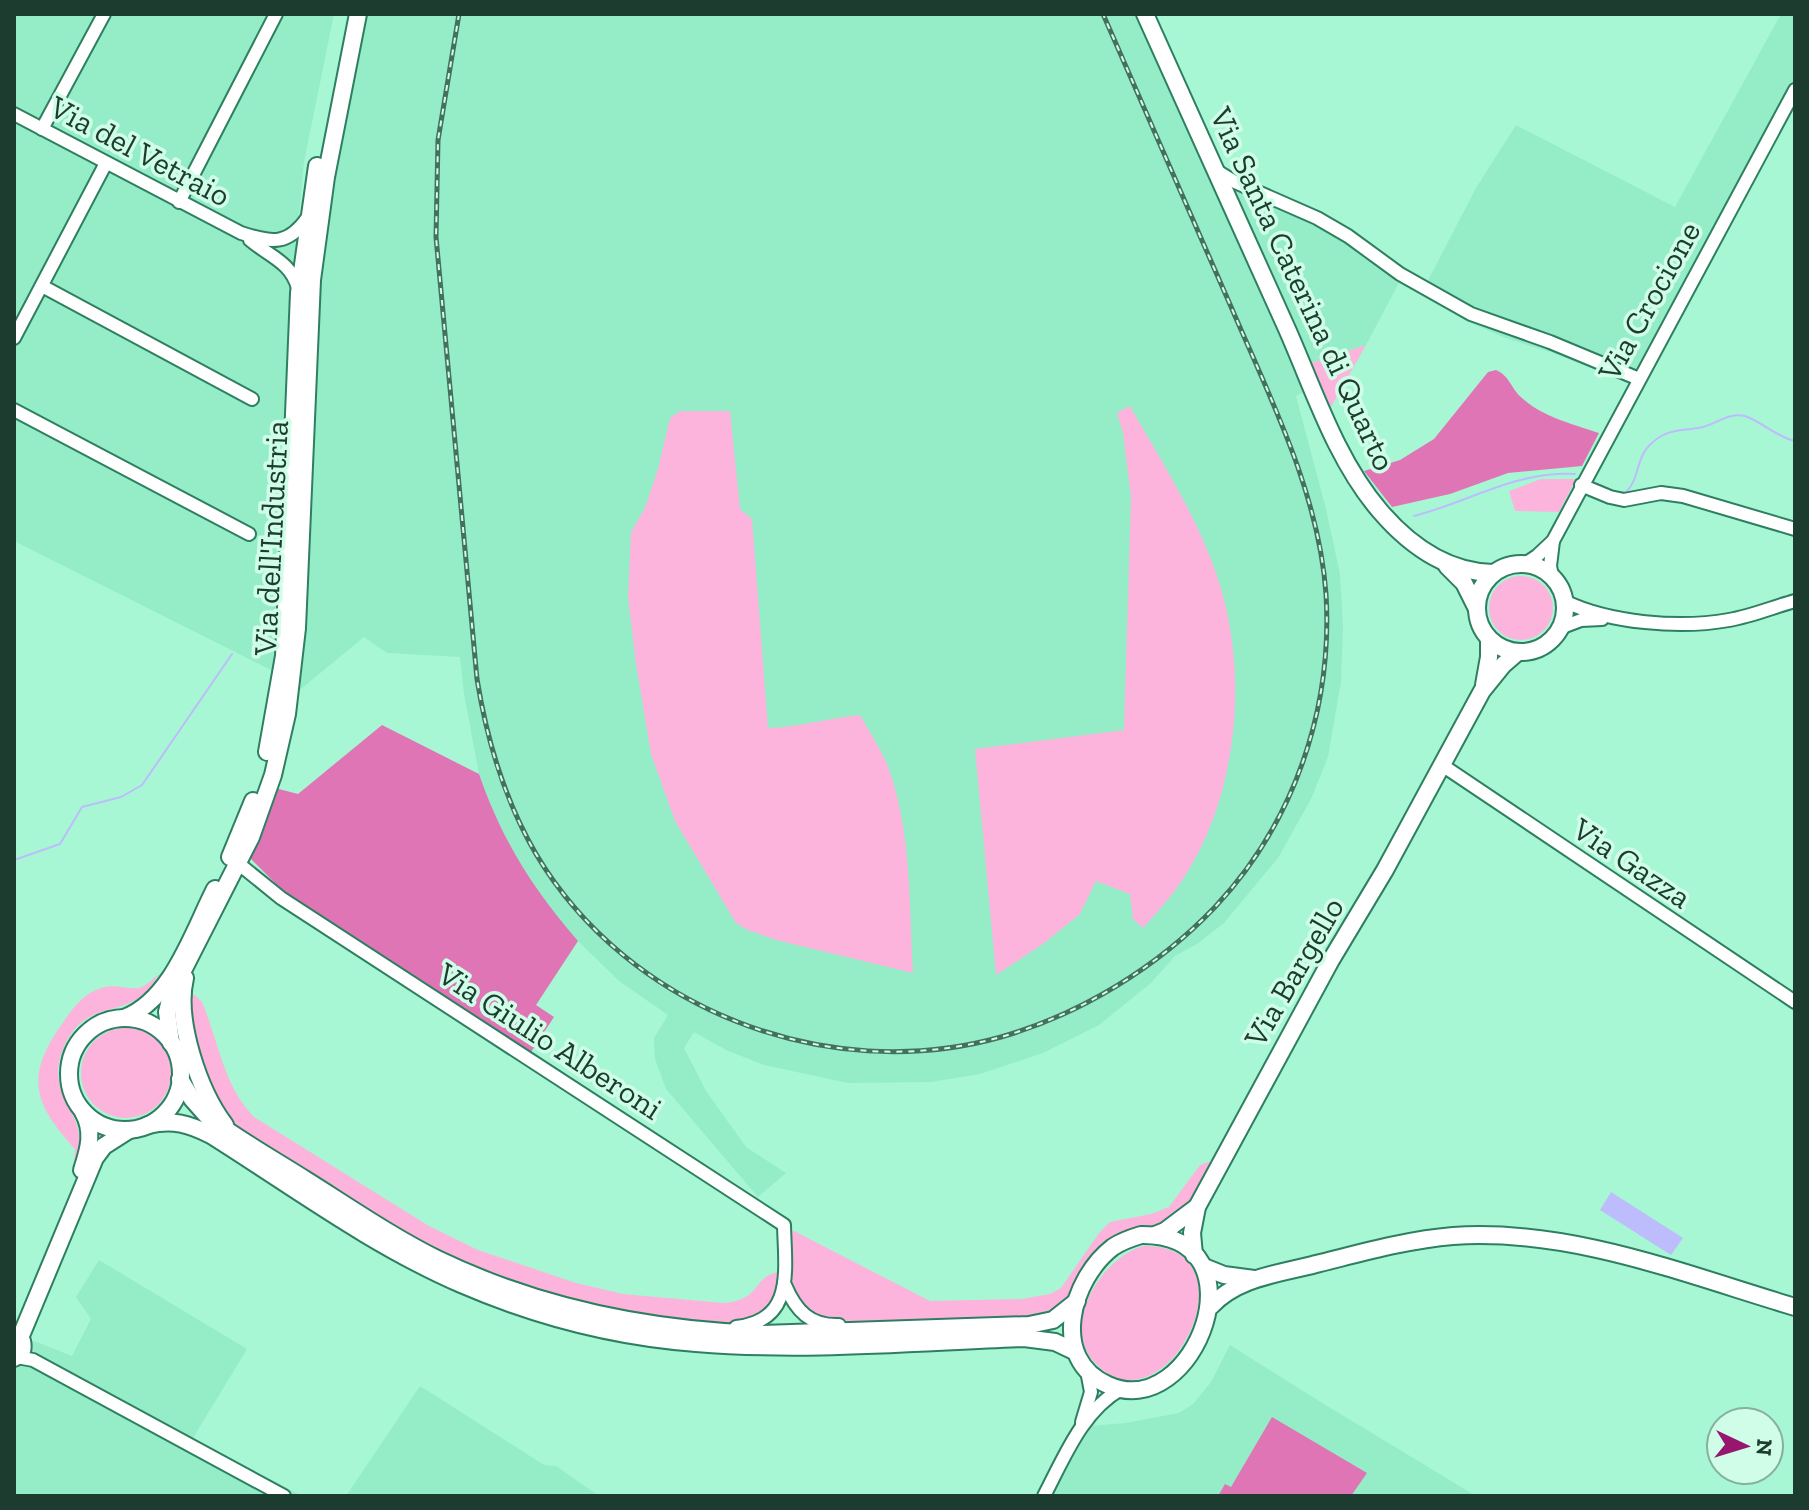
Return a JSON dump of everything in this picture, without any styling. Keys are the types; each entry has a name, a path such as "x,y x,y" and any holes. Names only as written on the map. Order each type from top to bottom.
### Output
{"main road":[{"name":"Via dell'Industria","path":"171,1043 169,1003 239,864 273,775 292,685 297,628 308,322 308,217 347,14"},
{"name":"Via dell'Industria","path":"124,1018 151,1002 169,979 239,838 271,739 281,681 285,629 299,293 326,177 358,14"},
{"name":"Via Santa Caterina di Quarto","path":"1145,14 1352,472 1379,510 1408,540 1443,562 1464,570 1493,573"},
{"name":"Via Santa Caterina di Quarto","path":"1443,562 1464,583 1476,607"},
{"path":"1525,564 1540,568 1552,576 1560,587 1564,614 1560,628 1543,646 1518,652 1502,648 1489,639 1480,624 1476,607 1481,588 1493,573 1508,565 1525,564"},
{"path":"1482,691 1489,657 1489,639"},
{"path":"1442,765 1482,691 1494,674 1518,652"},
{"name":"Via Bargello","path":"1199,1261 1192,1233 1197,1207 1331,960 1385,870 1442,765"},
{"path":"191,961 182,993 183,1018 206,1092 232,1134"},
{"path":"19,1345 83,1168 90,1134 88,1120 70,1085 69,1071 77,1044 97,1025 124,1018 151,1024 171,1043 180,1066 174,1101 148,1125"},
{"path":"180,1079 200,1110 232,1134 365,1218 436,1258 504,1288 645,1324 719,1333 761,1334 1042,1323 1063,1315 1077,1301 1106,1254 1124,1240 1141,1235 1155,1235 1181,1245 1199,1261 1224,1275 1255,1279"},
{"path":"82,1110 103,1126 129,1130"},
{"path":"19,1345 95,1158 104,1146 129,1130 165,1121 193,1126 211,1135 381,1243 417,1262 487,1294 573,1322 695,1343 815,1345 1024,1338 1055,1342 1074,1351"},
{"name":"Via Bargello","path":"1155,1235 1197,1207"},
{"path":"1211,1306 1227,1291 1255,1279 1417,1241 1452,1236 1515,1236 1592,1247 1795,1307"},
{"path":"1077,1301 1071,1322 1074,1351 1087,1370 1098,1380 1121,1389 1144,1390 1158,1385 1171,1375 1194,1347 1211,1306 1211,1292 1199,1261"}],"street":[{"path":"42,129 104,14"},
{"path":"179,202 276,14"},
{"name":"Via Crocione","path":"1525,564 1553,541 1795,90"},
{"name":"Via del Vetraio","path":"14,114 241,233 276,256 292,272 299,293"},
{"path":"14,338 106,163"},
{"path":"1214,168 1235,182 1317,218 1348,236 1400,274 1471,314 1639,379"},
{"path":"268,241 295,233 308,217"},
{"name":"Via del Vetraio","path":"241,233 307,253"},
{"name":"Via del Vetraio","path":"276,256 307,253"},
{"path":"42,286 252,399"},
{"path":"14,410 249,534"},
{"path":"1581,485 1624,500 1661,493 1683,496 1795,529"},
{"name":"Via Crocione","path":"1552,576 1553,541"},
{"path":"1564,601 1580,609 1617,618"},
{"path":"1560,628 1581,620 1617,618 1684,624 1727,621 1795,601"},
{"name":"Via Gazza","path":"1442,765 1795,1002"},
{"name":"Via Giulio Alberoni","path":"239,864 281,898 784,1225 785,1285"},
{"path":"645,1324 666,1321 735,1327 750,1325 773,1312 785,1285"},
{"path":"785,1285 794,1305 808,1319 816,1322 829,1325 903,1323 917,1329"},
{"path":"19,1345 284,1496"},
{"path":"1080,1429 1091,1392 1087,1370"},
{"path":"1044,1496 1080,1429 1104,1399 1121,1389"}],"shaded area":[{"path":"14,14 334,14 304,162 292,294 278,623 273,671 14,541"},
{"path":"364,14 1135,14 1305,391 1296,396 1340,574 1343,627 1341,682 1328,757 1311,799 1278,858 1224,923 1175,956 1151,983 1099,1025 1043,1053 980,1074 931,1082 848,1083 764,1065 726,1050 694,1032 684,1048 706,1091 746,1147 786,1173 758,1197 666,1089 655,1059 654,1038 668,1015 619,981 578,941 544,902 518,863 479,774 460,657 387,653 364,637 296,693 312,358 323,226"},
{"path":"1781,14 1795,14 1795,101 1643,384 1629,383 1508,339 1468,322 1421,294 1476,188 1516,125 1675,207"},
{"path":"1231,187 1354,246 1401,279 1366,345 1311,363"},
{"path":"1366,345 1331,407 1311,363"},
{"path":"1496,370 1522,398 1539,410 1599,433 1582,466 1508,473 1450,494 1392,507 1364,471 1400,460 1434,439 1488,372"},
{"path":"1130,406 1194,520 1222,592 1234,662 1233,735 1227,771 1205,840 1173,894 1143,928 1133,919 1130,894 1096,881 1080,914 1043,944 996,975 975,749 1124,730 1131,497 1123,433 1117,413"},
{"path":"680,411 730,411 740,509 752,519 768,728 860,715 887,764 905,841 913,973 776,940 736,923 675,821 651,754 628,597 631,532 645,508 670,418"},
{"path":"1541,479 1576,479 1559,512 1515,511 1509,491"},
{"path":"1521,576 1539,582 1547,590 1553,608 1547,626 1539,634 1521,640 1503,634 1495,626 1489,608 1495,590 1503,582"},
{"path":"382,725 479,774 508,842 546,902 578,941 536,1005 554,1017 531,1052 283,891 250,858 275,788 298,794"},
{"path":"159,974 149,990 137,999 84,1020 63,1049 58,1067 59,1082 79,1132 74,1165 75,1149 50,1118 43,1104 39,1090 42,1060 62,1024 86,996 108,987 139,988"},
{"path":"187,992 202,1002 228,1077 254,1117 429,1226 478,1250 576,1283 623,1294 723,1303 744,1298 764,1279 778,1272 776,1295 769,1309 742,1323 639,1317 574,1303 479,1271 416,1241 233,1126 208,1091 186,1011"},
{"path":"117,1028 135,1028 151,1035 164,1048 171,1064 171,1082 164,1098 151,1111 135,1118 117,1118 101,1111 88,1098 81,1082 81,1064 88,1048 101,1035"},
{"path":"1208,1162 1213,1165 1183,1210 1166,1223 1122,1234 1103,1245 1071,1295 1053,1310 1038,1316 929,1322 830,1322 809,1316 792,1292 790,1232 794,1231 930,1301 1022,1299 1050,1294 1061,1288 1110,1222 1169,1207 1200,1165"},
{"path":"1143,1246 1177,1253 1195,1273 1199,1300 1191,1329 1175,1356 1152,1374 1126,1380 1099,1367 1087,1352 1082,1334 1083,1316 1099,1280 1127,1253"},
{"path":"99,1260 247,1349 193,1438 302,1496 14,1496 14,1343 20,1346 34,1341 72,1356 91,1319 76,1297"},
{"path":"1230,1345 1476,1496 1050,1496 1088,1426 1126,1423 1179,1413 1193,1404 1211,1382"},
{"path":"420,1386 544,1465 556,1466 599,1496 346,1496"},
{"path":"1272,1417 1367,1473 1351,1496 1218,1496 1225,1484 1231,1487"}],"water":[{"path":"1611,1192 1683,1238 1671,1255 1600,1210"}],"waterway":[{"path":"1593,482 1617,493 1626,492 1633,482 1643,453 1654,441 1673,432 1703,427 1734,415 1745,416 1795,441"},
{"path":"1414,516 1512,482 1553,474 1575,474"},
{"path":"14,860 60,844 82,807 121,797 142,785 232,654"}],"railway":[{"path":"459,14 438,140 436,237 477,679 486,725 506,791 536,854 575,908 623,955 678,993 738,1022 802,1042 868,1051 935,1050 1001,1037 1031,1027 1089,1002 1169,949 1215,907 1267,839 1303,762 1315,721 1323,680 1326,594 1314,520 1291,448 1262,378 1103,14"}]}
